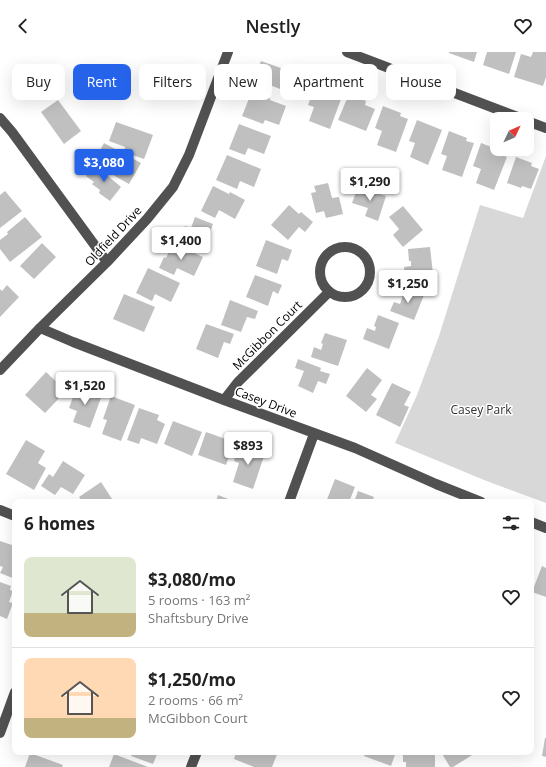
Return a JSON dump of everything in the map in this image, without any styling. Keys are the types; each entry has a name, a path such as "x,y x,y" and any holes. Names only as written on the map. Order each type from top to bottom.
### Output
{"street":[{"name":"Oldfield Drive","path":"0,370 40,328 108,262 147,219 173,187 189,156 228,52"},
{"path":"347,52 505,112"},
{"path":"0,118 12,132 108,262"},
{"path":"534,123 546,128"},
{"path":"348,247 359,251 365,258 369,267 370,275 367,284 362,291 350,296 337,296 330,292 320,277 320,268 325,257 331,251 339,248 348,247"},
{"name":"McGibbon Court","path":"224,400 238,382 330,292"},
{"name":"Casey Drive","path":"40,328 224,400 355,448 474,499"},
{"path":"290,499 314,434"},
{"path":"0,510 12,515"},
{"path":"534,523 546,528"},
{"path":"0,733 12,700"},
{"path":"191,767 196,755"}],"green space":[{"name":"Casey Park","path":"546,156 546,503 484,480 395,443 417,395 439,336 480,205 523,218"}],"building":[{"path":"449,52 477,52 474,62"},
{"path":"487,52 516,52 509,74 483,65"},
{"path":"533,52 546,52 546,77 543,86 514,77 521,54 531,57"},
{"path":"261,61 270,64 260,64"},
{"path":"272,65 280,68 280,89 272,86"},
{"path":"58,100 81,131 64,144 41,112"},
{"path":"248,100 270,100 286,106 279,125 265,120 263,124 242,116"},
{"path":"310,100 341,100 330,129 309,121 314,107 308,105"},
{"path":"346,100 364,100 366,101 365,105 375,109 366,131 338,120"},
{"path":"383,106 401,113 400,116 408,119 396,152 377,145 382,131 375,128"},
{"path":"417,120 442,130 428,165 410,157 415,143 409,141"},
{"path":"116,122 153,135 144,159 124,152 125,147 109,141"},
{"path":"239,124 271,136 264,154 248,148 245,155 229,149"},
{"path":"449,131 467,138 466,141 474,143 462,177 442,170 447,156 441,154"},
{"path":"104,143 141,163 129,184 108,172 110,168 95,159"},
{"path":"481,143 490,146 490,156 507,157 494,190 476,183 481,169 473,166"},
{"path":"227,155 261,169 254,187 240,181 237,189 216,180"},
{"path":"516,157 532,163 531,166 539,169 531,189 522,186 521,188 507,183"},
{"path":"95,165 121,187 110,201 99,193 100,190 92,184 94,182 86,176"},
{"path":"328,183 332,198 339,197 343,214 326,218 324,211 316,213 311,193 316,192 314,186"},
{"path":"213,186 229,194 230,192 245,200 235,219 219,210 215,218 201,211"},
{"path":"358,187 386,196 378,221 365,216 368,208 352,203"},
{"path":"5,191 22,211 0,228 0,195"},
{"path":"289,205 299,214 301,212 313,222 305,232 299,227 288,240 271,225"},
{"path":"403,206 423,230 403,247 393,235 399,229 389,217"},
{"path":"25,217 42,237 10,262 0,249 0,240"},
{"path":"195,217 213,224 204,250 179,241 185,226 191,228"},
{"path":"266,240 292,250 288,261 282,259 277,274 256,266"},
{"path":"42,243 56,257 34,279 20,266"},
{"path":"173,243 203,257 194,276 177,268 174,275 159,268 164,257 166,258"},
{"path":"430,247 433,274 425,275 425,280 405,282 404,267 411,266 408,249"},
{"path":"148,268 180,283 171,302 155,294 152,301 136,293"},
{"path":"255,275 282,285 278,294 273,291 268,306 246,297"},
{"path":"7,285 19,297 0,317 0,289 2,291"},
{"path":"406,287 424,295 414,320 390,311 394,302 400,304"},
{"path":"124,294 155,307 144,332 113,319"},
{"path":"230,300 258,311 255,319 247,317 241,332 221,325"},
{"path":"378,315 399,323 389,349 363,339 367,328 375,331 376,327 374,326"},
{"path":"206,324 234,334 230,344 224,342 218,358 196,349"},
{"path":"325,333 347,340 338,366 311,357 314,347 321,350 323,344 321,343"},
{"path":"298,359 321,368 320,371 330,374 326,384 318,381 313,393 298,386 304,371 295,368"},
{"path":"367,368 382,380 371,395 377,399 366,412 346,396"},
{"path":"46,372 66,391 45,413 25,395"},
{"path":"392,383 411,392 404,405 409,407 400,427 376,415"},
{"path":"77,386 102,395 90,428 73,422 77,411 69,408"},
{"path":"111,396 135,405 121,441 102,434 107,420 103,419"},
{"path":"139,408 159,415 157,420 165,424 157,444 141,438 139,444 127,440"},
{"path":"173,421 202,432 192,456 164,444"},
{"path":"206,432 234,442 226,465 198,455"},
{"path":"26,440 45,451 38,463 46,468 34,490 6,474"},
{"path":"239,444 265,453 253,489 233,482 239,463 234,461"},
{"path":"63,461 85,475 73,494 61,487 55,495 41,486 49,474 53,477"},
{"path":"335,479 355,487 350,499 327,499"},
{"path":"101,482 112,499 80,499 79,497"},
{"path":"358,491 374,497 373,499 355,499"},
{"path":"218,495 228,499 217,499"},
{"path":"0,541 12,545 12,578 0,573 3,567 0,566"},
{"path":"542,566 546,568 546,597 534,593 534,587"},
{"path":"0,582 11,586 10,590 12,591 12,594 9,602 12,603 12,606 7,619 0,616"},
{"path":"546,738 546,757 542,756"},
{"path":"29,755 36,755 63,765 62,767 25,767"},
{"path":"114,755 117,755 148,767 109,767"},
{"path":"132,755 157,755 153,764"},
{"path":"235,755 277,755 272,767 254,767 234,759"},
{"path":"364,755 395,755 391,766"},
{"path":"403,755 435,755 435,767 406,767 406,762 403,762"},
{"path":"443,755 472,755 453,767 450,767"}]}
